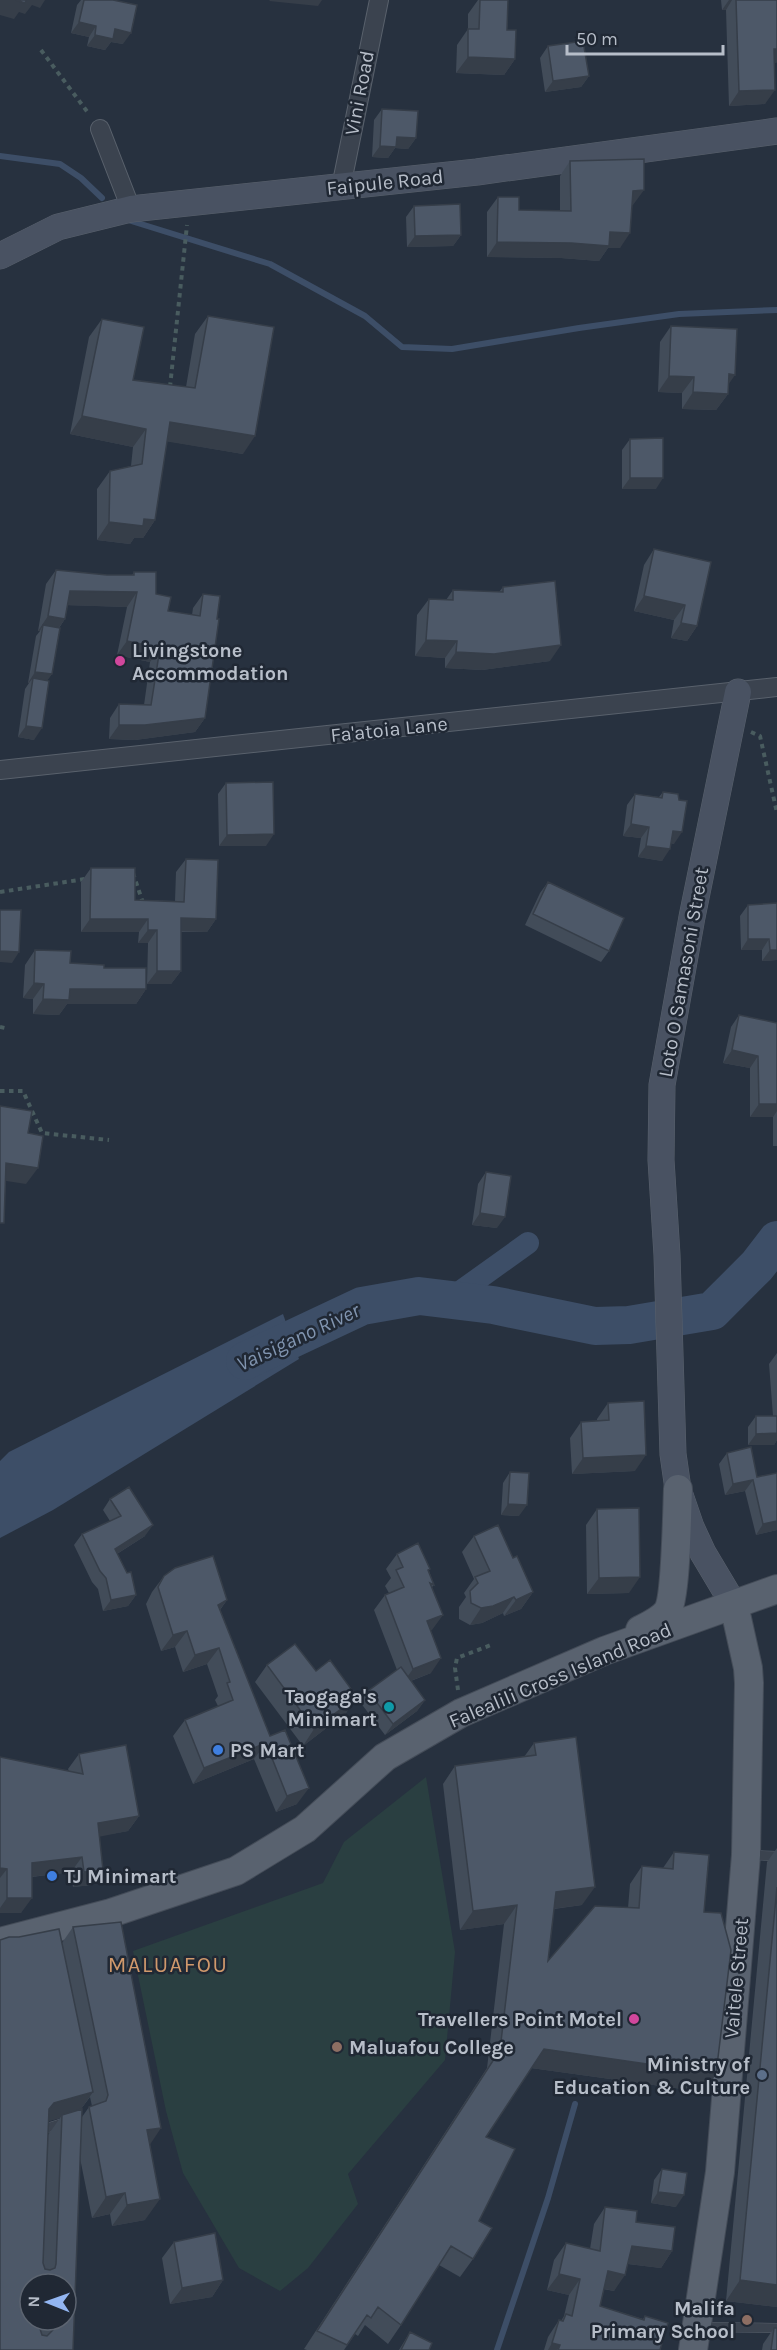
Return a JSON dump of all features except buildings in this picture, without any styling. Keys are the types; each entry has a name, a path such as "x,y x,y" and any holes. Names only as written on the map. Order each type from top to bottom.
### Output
{"main road":[{"name":"Faipule Road","path":"0,256 58,227 130,209 477,172 777,131"},
{"name":"Loto O Samasoni Street","path":"678,1490 673,1454 667,1255 661,1160 662,1085 692,917 738,692"},
{"path":"678,1490 699,1544 734,1605"},
{"path":"604,1651 655,1622 668,1611 672,1586 678,1490"},
{"name":"Falealili Cross Island Road","path":"0,1942 48,1935 236,1871 305,1829 385,1757 461,1713 604,1651 777,1589"},
{"name":"Vaitele Street","path":"695,2339 720,2172 746,1855 749,1683 748,1668 734,1605"}],"street":[{"name":"Vini Road","path":"341,187 379,0"},
{"path":"100,129 130,209"},
{"name":"Fa'atoia Lane","path":"0,770 777,687"}],"lane":[{"path":"746,1855 777,1856"},
{"path":"40,2142 41,2130 75,2120"},
{"path":"695,2339 777,2328"}],"path":[{"path":"41,50 100,129"},
{"path":"170,398 189,204"},
{"path":"732,721 760,736 777,813"},
{"path":"121,873 132,872 144,906"},
{"path":"0,892 88,879"},
{"path":"0,1091 22,1092 42,1133 109,1140"},
{"path":"461,1713 455,1668 457,1658 491,1645"}],"green space":[{"path":"426,1777 455,1952 445,2060 348,2174 358,2204 308,2268 280,2291 239,2268 183,2173 166,2111 133,1951 323,1883 344,1842"}],"water":[{"path":"283,1314 299,1359 53,1510 0,1538 0,1461 9,1452"}],"waterway":[{"path":"0,156 60,164 81,178 102,198"},
{"path":"128,220 270,264 365,316 402,347 452,349 679,314 777,310"},
{"name":"Vaisigano River","path":"245,1361 362,1306 419,1296 493,1305 595,1326 629,1325 712,1311 757,1266 777,1240"},
{"path":"450,1299 528,1243"},
{"path":"497,2350 548,2198 575,2104"}],"place":[{"name":"Livingstone Accommodation","path":"120,661"},
{"name":"Taogaga's Minimart","path":"389,1707"},
{"name":"PS Mart","path":"218,1750"},
{"name":"TJ Minimart","path":"52,1876"},
{"name":"Travellers Point Motel","path":"634,2019"},
{"name":"Maluafou College","path":"337,2047"},
{"name":"Ministry of Education & Culture","path":"762,2075"},
{"name":"Malifa Primary School","path":"747,2320"}],"district":[{"name":"MALUAFOU","path":"168,1964"}]}
